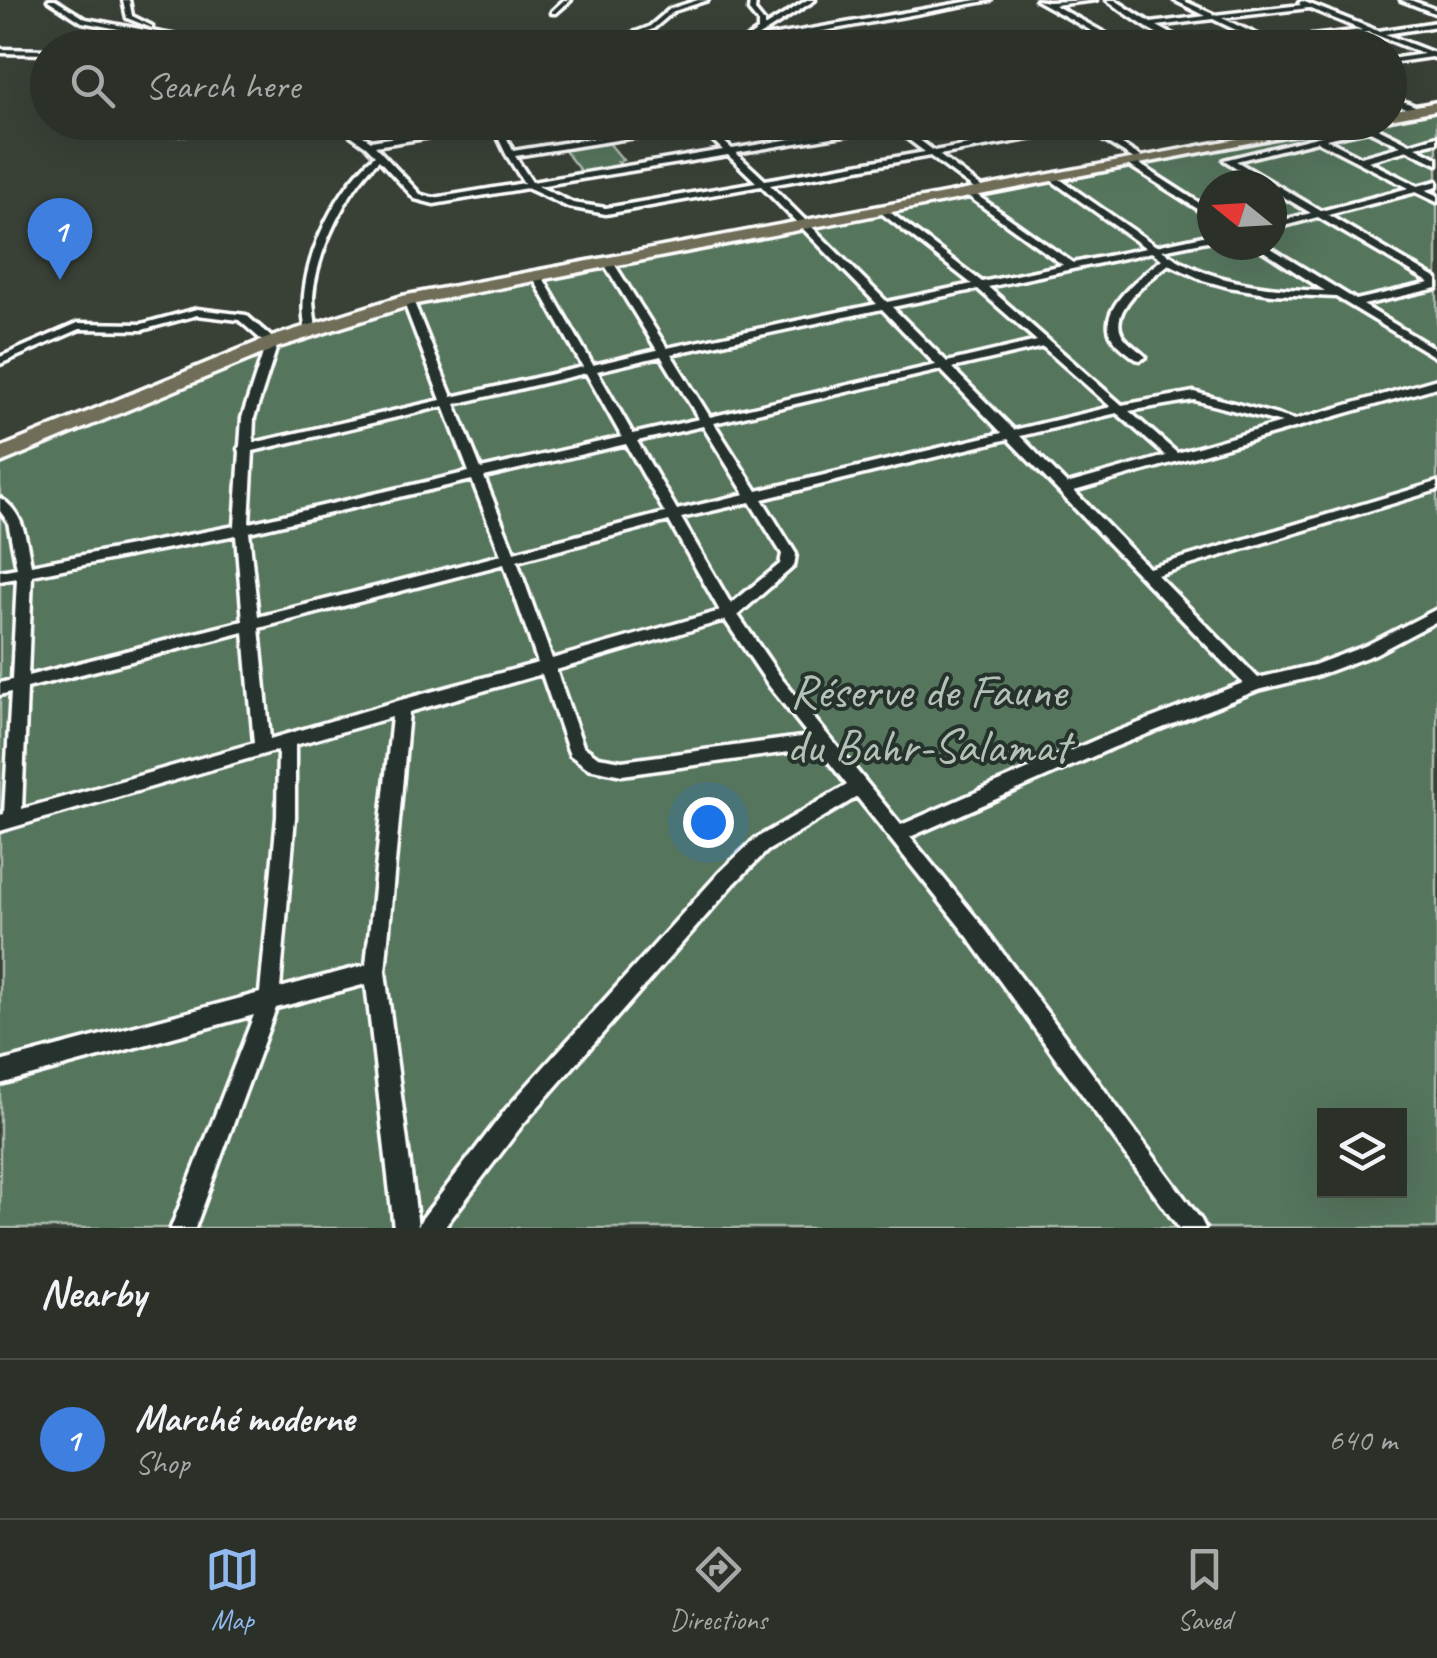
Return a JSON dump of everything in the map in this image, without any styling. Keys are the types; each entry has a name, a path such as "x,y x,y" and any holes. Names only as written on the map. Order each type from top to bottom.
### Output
{"main road":[{"path":"0,456 272,343 408,300 1256,140"}],"street":[{"path":"50,0 84,21 133,30"},
{"path":"126,0 129,17 159,30"},
{"path":"554,12 568,0"},
{"path":"646,30 672,10 705,0"},
{"path":"753,0 752,11 762,30"},
{"path":"765,30 812,0"},
{"path":"892,16 924,0"},
{"path":"810,30 988,0"},
{"path":"1044,2 1093,0"},
{"path":"1110,0 1158,30"},
{"path":"1177,0 1242,30"},
{"path":"1295,0 1369,30"},
{"path":"1338,2 1360,0"},
{"path":"1404,0 1437,12"},
{"path":"1044,2 1096,30"},
{"path":"1150,26 1310,6"},
{"path":"787,30 790,13"},
{"path":"1390,30 1437,24"},
{"path":"1407,45 1435,56"},
{"path":"0,51 30,52"},
{"path":"1407,59 1435,56"},
{"path":"1361,160 1437,139"},
{"path":"363,140 418,197 427,200 799,140"},
{"path":"369,144 394,140"},
{"path":"503,140 530,186 571,205 606,211 1003,140"},
{"path":"510,154 599,140"},
{"path":"717,140 806,224 1255,685"},
{"path":"915,140 1072,266"},
{"path":"1105,140 1197,205"},
{"path":"1256,140 1274,150"},
{"path":"1245,170 1228,160 1315,140"},
{"path":"1321,140 1437,199"},
{"path":"1392,140 1437,162"},
{"path":"310,330 308,296 332,224 351,186 379,156"},
{"path":"1054,178 1168,259 1196,274 1290,293 1339,294"},
{"path":"1287,223 1437,184"},
{"path":"1287,195 1437,284"},
{"path":"883,210 980,286 1174,457"},
{"path":"244,448 662,352 1197,240"},
{"path":"1140,357 1114,333 1112,323 1118,308 1135,287 1168,259"},
{"path":"1283,260 1437,355"},
{"path":"0,502 14,521 25,571 8,687 7,821 729,614 790,560 608,262"},
{"path":"536,276 593,369 729,614 857,788 975,931 1193,1228"},
{"path":"1353,304 1437,284"},
{"path":"408,300 478,474 576,750 594,763 622,768 821,741"},
{"path":"0,360 78,326 142,326 196,312 242,317 257,326 272,343 248,418 242,529 248,627 263,749"},
{"path":"0,576 242,529 1044,342"},
{"path":"1064,490 1437,383"},
{"path":"8,687 672,516 1118,409 1194,396 1291,422"},
{"path":"1145,574 1437,486"},
{"path":"896,835 1106,743 1255,685 1370,650 1437,614"},
{"path":"401,706 375,972 406,1228"},
{"path":"183,1228 270,1001 288,743"},
{"path":"429,1228 515,1116 726,878 761,846 857,788"},
{"path":"0,1074 375,972"}],"green space":[{"name":"Réserve de Faune du Bahr-Salamat","path":"1437,106 1437,1228 0,1228 0,456 373,309 1262,140 1407,140 1407,112"},
{"path":"609,143 623,160 618,162 622,166 582,173 564,150"}],"place":[{"name":"Marché moderne","path":"60,280"}]}
